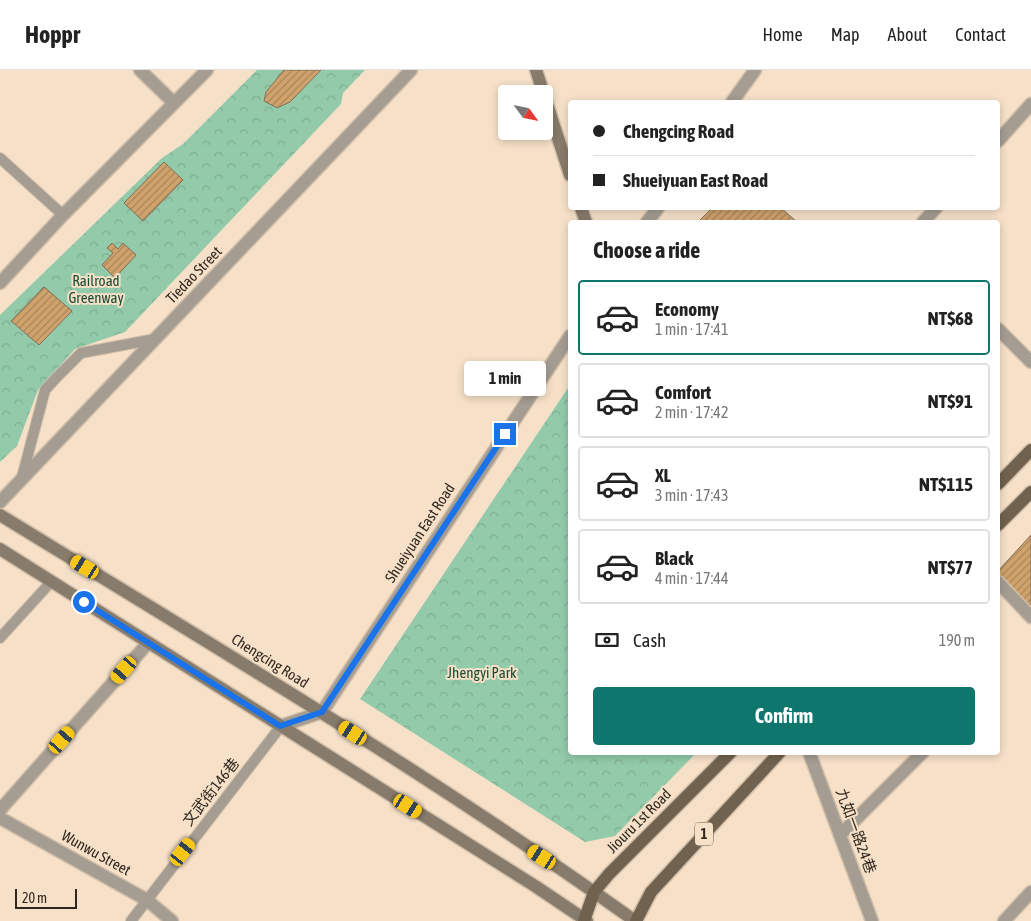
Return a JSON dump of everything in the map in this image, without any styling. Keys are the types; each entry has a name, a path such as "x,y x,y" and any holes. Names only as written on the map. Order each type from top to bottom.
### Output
{"main road":[{"path":"536,70 568,169"},
{"path":"1000,482 1031,450"},
{"path":"1000,523 1031,492"},
{"name":"Chengcing Road","path":"0,515 322,712 636,921"},
{"path":"0,549 585,920"},
{"name":"Jiouru 1st Road","path":"585,920 594,892 728,755"},
{"name":"1","path":"636,921 651,892 777,755"}],"street":[{"path":"140,70 174,103"},
{"path":"0,283 63,215 207,70"},
{"name":"Tiedao Street","path":"0,502 411,70"},
{"path":"733,100 755,70"},
{"path":"1000,138 1031,104"},
{"path":"649,220 656,210"},
{"path":"925,220 934,210"},
{"path":"1000,331 1031,362"},
{"name":"Shueiyuan East Road","path":"322,712 568,339"},
{"path":"1000,584 1031,617"},
{"path":"0,810 148,643"},
{"path":"280,726 322,712"},
{"name":"九如一路24巷","path":"810,755 872,921"},
{"path":"840,835 920,755"},
{"name":"Wunwu Street","path":"0,818 147,900 172,921"},
{"path":"1004,921 1031,892"}],"lane":[{"path":"0,158 63,215"},
{"path":"22,478 45,390 51,383 81,353 155,339"},
{"path":"0,638 51,582"},
{"name":"文武街146巷","path":"131,921 280,726"}],"green space":[{"name":"Railroad Greenway","path":"257,70 365,70 343,93 341,104 125,332 75,349 38,390 17,446 0,462 0,315 162,158 183,144"},
{"name":"Jhengyi Park","path":"568,388 568,755 694,755 615,836 585,842 360,699"}],"building":[{"path":"284,70 321,70 290,102 277,108 264,101 266,92"},
{"path":"164,162 183,180 143,221 124,203"},
{"path":"710,210 783,210 795,220 700,220"},
{"path":"112,243 118,249 123,243 136,255 115,278 102,265 113,253 107,248"},
{"path":"44,287 72,311 39,345 11,321"},
{"path":"1031,535 1031,610 1000,581 1000,569"}],"route":[{"path":"84,602 280,726 322,712 505,434"}]}
